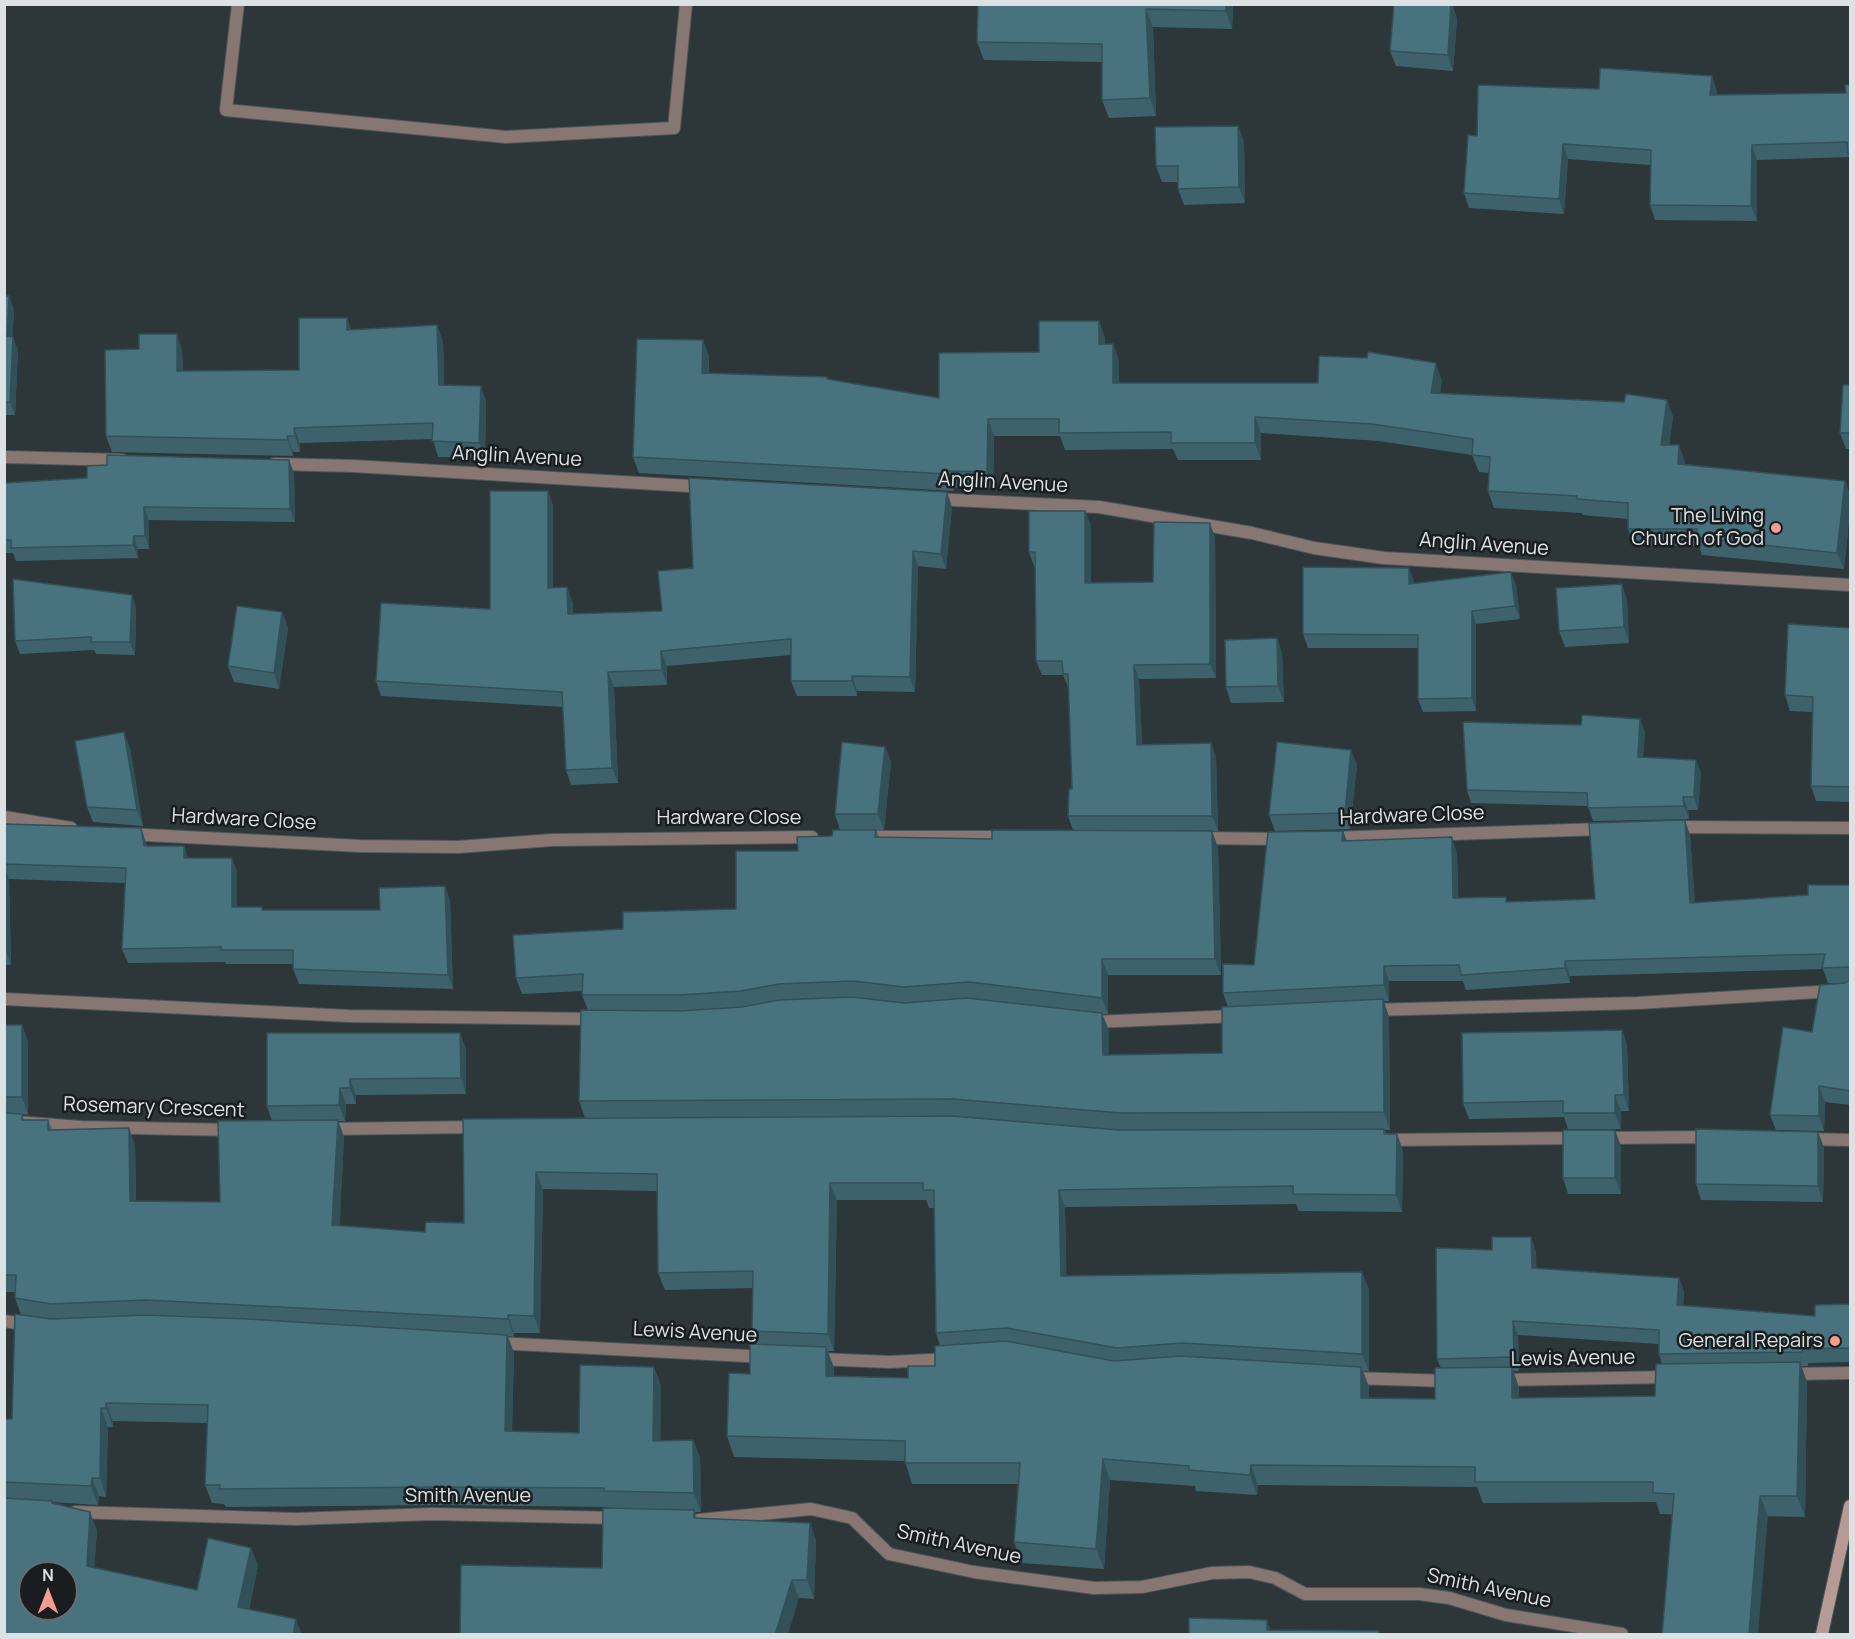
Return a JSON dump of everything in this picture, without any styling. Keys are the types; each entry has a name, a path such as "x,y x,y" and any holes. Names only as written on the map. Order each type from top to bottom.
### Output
{"street":[{"path":"238,4 226,110 506,137 674,128 686,4"},
{"path":"4,457 132,460"},
{"name":"Anglin Avenue","path":"260,464 353,466 716,487"},
{"name":"Anglin Avenue","path":"919,498 1099,507 1252,533 1314,548 1384,558 1851,585"},
{"path":"4,817 79,829"},
{"path":"1658,827 1851,828"},
{"name":"Hardware Close","path":"1315,839 1611,829"},
{"name":"Hardware Close","path":"112,833 360,846 447,846 552,840 822,837"},
{"path":"858,837 1023,837"},
{"path":"1187,838 1292,839"},
{"path":"1361,1011 1638,1003 1851,990"},
{"path":"4,999 349,1016 604,1019"},
{"path":"1076,1020 1099,1023 1254,1016"},
{"name":"Rosemary Crescent","path":"4,1121 81,1126 246,1130"},
{"path":"315,1129 490,1127"},
{"path":"1367,1140 1723,1137"},
{"path":"1793,1139 1851,1140"},
{"path":"4,1321 47,1328"},
{"name":"Lewis Avenue","path":"480,1342 782,1357"},
{"path":"806,1358 890,1362 962,1358"},
{"path":"1780,1375 1851,1373"},
{"name":"Lewis Avenue","path":"1486,1380 1686,1376"},
{"path":"1336,1378 1462,1380"},
{"path":"1822,1635 1851,1506"},
{"name":"Smith Avenue","path":"682,1519 705,1520 811,1509 852,1518 890,1554 974,1572 1094,1588 1142,1587 1212,1573 1249,1572 1275,1578 1305,1593 1419,1593 1449,1598 1506,1615 1622,1635"},
{"name":"Smith Avenue","path":"63,1511 296,1519 432,1514 636,1518"}],"building":[{"path":"978,4 1226,4 1226,11 1146,9 1150,98 1102,100 1102,44 977,42"},
{"path":"1394,4 1451,4 1448,55 1390,51"},
{"path":"1600,68 1712,76 1710,95 1846,93 1845,85 1851,85 1851,154 1848,154 1847,142 1752,145 1751,206 1650,205 1651,150 1563,144 1559,199 1464,193 1468,135 1477,136 1478,85 1599,89"},
{"path":"1238,126 1239,187 1178,189 1178,166 1156,166 1155,127"},
{"path":"4,296 9,296 7,336 13,337 10,402 4,402"},
{"path":"299,318 347,318 347,330 437,325 439,385 481,386 479,443 432,441 433,423 294,428 295,436 287,436 288,440 106,436 105,350 139,349 139,334 177,334 177,371 299,370"},
{"path":"1039,321 1099,321 1099,344 1113,344 1113,383 1318,383 1319,356 1367,358 1368,352 1436,363 1431,393 1624,402 1626,394 1667,400 1661,445 1679,445 1678,464 1845,481 1837,553 1696,538 1697,529 1628,529 1628,503 1577,499 1577,496 1488,491 1490,457 1472,455 1473,439 1372,424 1255,417 1255,443 1171,443 1171,432 1059,433 1059,419 988,419 987,472 948,471 948,474 633,457 637,339 703,340 702,373 827,377 827,379 939,398 939,353 1039,352"},
{"path":"1843,385 1851,385 1851,433 1840,433"},
{"path":"107,455 289,460 290,509 144,507 145,536 134,536 133,545 11,548 11,540 4,540 4,483 87,478 87,466 107,465"},
{"path":"689,478 947,492 941,554 913,551 910,677 852,676 852,681 791,681 791,639 661,651 662,670 608,672 612,768 566,770 562,692 376,681 381,603 490,609 490,491 548,491 548,588 567,587 568,614 662,611 658,571 693,568"},
{"path":"1029,511 1085,511 1085,583 1153,582 1154,522 1210,523 1210,664 1134,665 1137,745 1211,743 1212,816 1068,816 1069,789 1072,789 1068,674 1063,674 1062,661 1036,661 1035,552 1029,552"},
{"path":"1303,567 1409,568 1409,584 1511,572 1515,606 1472,611 1472,698 1418,699 1418,635 1303,634"},
{"path":"13,579 132,595 130,642 91,642 91,637 15,641"},
{"path":"1622,584 1624,627 1559,631 1556,588"},
{"path":"237,606 282,612 274,673 228,666"},
{"path":"1788,624 1851,628 1851,787 1811,786 1813,697 1785,695"},
{"path":"1277,638 1278,686 1226,687 1225,640"},
{"path":"1582,715 1640,719 1638,757 1696,760 1694,797 1683,797 1684,806 1588,808 1587,793 1467,790 1463,722 1581,725"},
{"path":"124,732 137,810 87,807 75,741"},
{"path":"842,742 885,747 878,814 835,814"},
{"path":"1277,742 1351,750 1345,813 1269,815"},
{"path":"1685,820 1690,903 1808,895 1808,885 1851,885 1851,970 1848,967 1822,968 1825,954 1565,961 1565,968 1461,975 1459,965 1384,966 1384,985 1223,993 1223,964 1254,965 1268,832 1343,831 1342,841 1452,837 1453,898 1506,897 1506,902 1595,899 1589,823"},
{"path":"4,824 141,828 144,846 184,846 184,858 232,858 232,907 262,907 262,910 380,910 379,888 445,886 448,975 293,969 293,950 221,950 221,947 122,949 126,868 4,864"},
{"path":"833,830 876,830 875,837 992,839 992,830 1212,831 1215,959 1102,959 1102,998 969,982 904,987 853,981 779,984 741,991 679,995 582,995 583,974 516,978 513,935 623,929 623,912 736,909 736,851 798,851 797,837 832,836"},
{"path":"4,884 6,951 4,951"},
{"path":"1851,979 1851,1091 1819,1086 1819,1116 1770,1115 1783,1027 1812,1032 1820,985 1845,983"},
{"path":"852,997 904,1003 967,998 1102,1013 1103,1055 1222,1053 1222,1007 1383,999 1384,1112 1120,1113 953,1099 579,1101 581,1010 679,1011 742,1007 779,1000"},
{"path":"4,1025 22,1025 22,1097 4,1097"},
{"path":"1622,1030 1624,1095 1615,1095 1615,1113 1563,1113 1563,1101 1463,1103 1462,1033"},
{"path":"267,1033 460,1033 461,1078 350,1079 350,1088 340,1088 339,1105 267,1106"},
{"path":"4,1113 22,1114 22,1120 48,1120 48,1130 129,1128 130,1201 220,1202 218,1121 338,1120 332,1225 425,1232 426,1222 464,1223 463,1119 952,1116 1119,1130 1384,1129 1384,1134 1397,1134 1396,1195 1293,1194 1293,1186 1059,1190 1061,1276 1362,1272 1362,1354 1182,1343 1117,1348 1007,1328 936,1333 934,1190 923,1190 923,1183 830,1183 828,1334 752,1331 753,1271 658,1273 657,1174 536,1172 534,1316 508,1315 508,1319 146,1300 51,1304 15,1298 16,1275 4,1275"},
{"path":"1696,1129 1818,1132 1818,1186 1696,1184"},
{"path":"1563,1130 1615,1130 1615,1178 1563,1178"},
{"path":"1492,1237 1531,1237 1532,1268 1679,1278 1677,1305 1815,1316 1815,1305 1851,1304 1851,1348 1803,1349 1802,1352 1659,1354 1659,1330 1513,1321 1514,1357 1437,1359 1436,1248 1492,1250"},
{"path":"15,1314 51,1319 145,1315 248,1319 507,1335 505,1431 579,1433 580,1365 654,1367 653,1441 693,1440 694,1493 604,1491 604,1488 219,1489 220,1485 205,1485 208,1405 106,1403 106,1408 101,1408 100,1478 92,1478 91,1486 4,1482 4,1419 12,1419"},
{"path":"1006,1341 1114,1361 1181,1356 1361,1367 1361,1398 1435,1399 1435,1368 1512,1367 1512,1398 1655,1396 1656,1364 1800,1362 1797,1496 1760,1496 1749,1635 1662,1635 1674,1494 1653,1493 1653,1482 1475,1482 1475,1467 1251,1465 1250,1475 1189,1470 1189,1466 1103,1459 1096,1549 1014,1542 1020,1463 905,1463 905,1441 727,1436 729,1373 750,1374 750,1344 826,1347 826,1376 908,1378 908,1366 935,1366 935,1346"},
{"path":"4,1498 52,1501 52,1503 90,1512 87,1566 197,1590 208,1538 251,1548 238,1607 296,1619 293,1635 4,1635"},
{"path":"603,1508 694,1510 694,1518 810,1523 807,1580 792,1580 775,1635 460,1635 461,1565 602,1568"},
{"path":"1189,1618 1267,1620 1267,1630 1379,1631 1379,1635 1189,1635"}],"place":[{"name":"The Living Church of God","path":"1776,528"},
{"name":"General Repairs","path":"1835,1341"}]}
